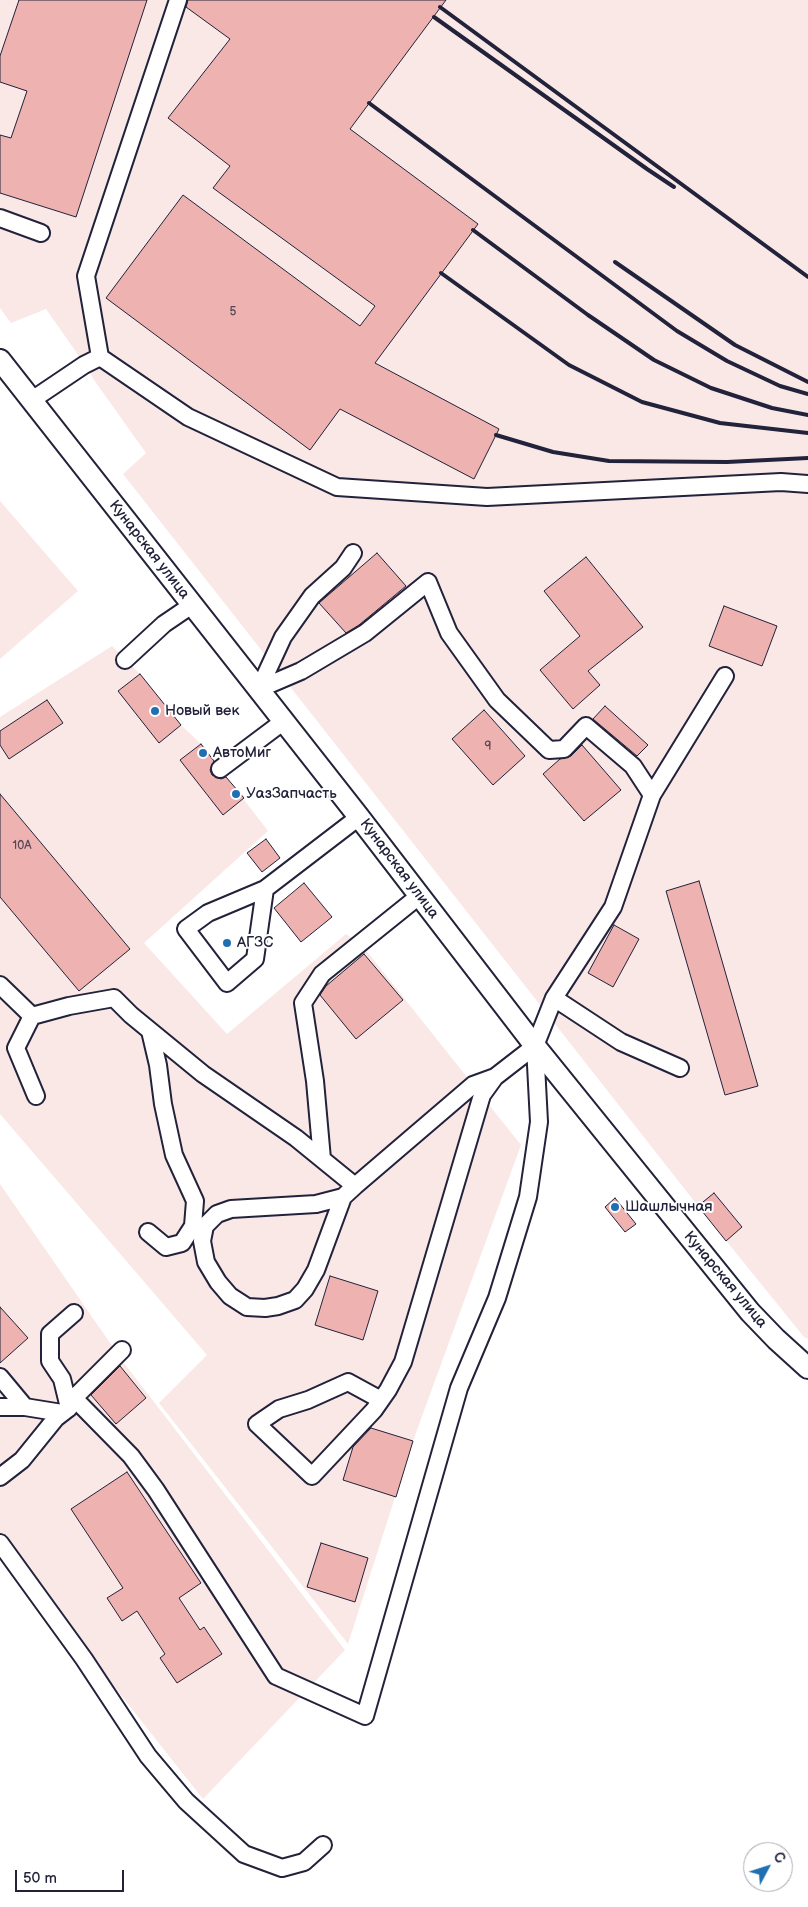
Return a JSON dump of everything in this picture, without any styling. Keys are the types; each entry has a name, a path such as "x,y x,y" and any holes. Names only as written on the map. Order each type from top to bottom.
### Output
{"main road":[{"name":"Кунарская улица","path":"0,360 359,817 535,1046 750,1312 776,1340 808,1368"}],"street":[{"path":"178,0 86,276 100,357 188,417 337,487 487,497 771,483 808,484"},
{"path":"0,218 41,233"},
{"path":"32,400 84,365 100,357"},
{"path":"259,689 283,637 312,596 343,568 352,553"},
{"path":"259,689 301,671 365,633 428,582 448,634 497,700 510,713 549,750 564,749 586,726 633,766 652,795"},
{"path":"125,660 164,624 192,605"},
{"path":"74,1313 50,1334 50,1361 62,1379 68,1406 131,1456 156,1490 276,1676 365,1716 459,1388 497,1298 528,1197 539,1122 535,1046 554,998 613,907 652,795 725,676"},
{"path":"220,769 284,721"},
{"path":"265,889 255,959 227,983 186,929 208,913 265,889 359,817"},
{"path":"322,1159 315,1081 303,1003 322,974 419,896"},
{"path":"0,986 32,1016"},
{"path":"36,1096 16,1048 32,1016 69,1006 114,998 150,1031 203,1074 296,1138 322,1159 349,1191"},
{"path":"554,998 621,1042 680,1068"},
{"path":"150,1031 174,1156 195,1201 206,1262 218,1282 230,1296 247,1307 265,1308 295,1300 305,1289 316,1270 349,1191"},
{"path":"381,1400 348,1382 308,1400 279,1409 257,1424 312,1476 374,1410 381,1400 403,1362 482,1095 495,1077 535,1046"},
{"path":"148,1232 166,1248 182,1243 199,1226 217,1214 231,1209 316,1204 349,1191 473,1085 495,1077"},
{"path":"195,1201 217,1214"},
{"path":"0,1477 22,1460 56,1418 122,1350"},
{"path":"0,1377 25,1407"},
{"path":"0,1407 68,1406"},
{"path":"0,1543 84,1659 148,1756 186,1801 244,1854 282,1868 304,1862 323,1845"}],"shaded area":[{"path":"0,0 808,0 808,1339 804,1337 698,1206 123,474 146,453 46,309 11,323 0,308"},
{"path":"0,501 78,591 0,659"},
{"path":"112,646 140,674 181,725 201,744 268,831 144,943 227,1034 346,934 361,944 521,1145 413,1441 348,1644 159,1403 207,1355 0,1114 0,717"},
{"path":"0,1184 124,1363 345,1650 203,1799 0,1542"}],"building":[{"path":"19,0 147,0 76,217 0,193 0,135 11,138 27,91 0,82 0,56"},
{"path":"188,0 446,0 350,129 478,224 375,363 499,429 474,479 340,409 310,450 106,298 183,195 360,326 375,306 213,188 230,166 168,118 230,39 186,7"},
{"path":"377,553 406,586 359,625 346,633 319,603"},
{"path":"586,557 643,627 588,671 600,685 573,709 540,670 580,636 544,591"},
{"path":"724,606 777,626 762,666 709,646"},
{"path":"140,674 181,725 159,743 118,691"},
{"path":"47,700 63,723 9,759 0,745 0,731"},
{"path":"605,706 648,745 637,756 593,719"},
{"path":"484,710 525,756 493,785 452,739"},
{"path":"201,744 214,761 210,770 212,775 221,779 226,777 244,798 223,815 180,760"},
{"path":"582,745 621,790 584,821 543,774 560,759 571,756"},
{"path":"0,794 130,949 79,991 0,897"},
{"path":"266,839 280,858 262,872 247,853"},
{"path":"699,881 758,1086 725,1095 666,891"},
{"path":"304,883 332,917 301,942 274,908"},
{"path":"614,925 639,939 613,987 588,973"},
{"path":"364,954 403,1000 356,1039 320,995 326,986"},
{"path":"714,1193 742,1227 726,1241 698,1206"},
{"path":"615,1198 636,1224 625,1232 605,1207"},
{"path":"330,1276 378,1291 363,1340 315,1325"},
{"path":"0,1307 28,1338 0,1363"},
{"path":"120,1366 146,1398 116,1424 91,1395"},
{"path":"371,1428 413,1441 396,1497 343,1480 353,1447"},
{"path":"127,1472 201,1583 179,1598 200,1630 204,1627 222,1654 177,1683 160,1658 165,1654 137,1611 122,1621 107,1598 123,1588 71,1509"},
{"path":"321,1543 368,1558 355,1602 307,1587"}],"railway":[{"path":"440,7 808,277"},
{"path":"434,17 674,187"},
{"path":"369,103 677,331 727,361 780,386 808,394"},
{"path":"473,230 588,315 654,360 711,388 772,408 808,415"},
{"path":"615,262 735,345 808,382"},
{"path":"441,273 569,365 642,402 720,423 808,433"},
{"path":"496,435 553,452 609,461 727,462 808,458"}],"place":[{"name":"Новый век","path":"155,711"},
{"name":"АвтоМиг","path":"203,753"},
{"name":"УазЗапчасть","path":"236,794"},
{"name":"АГЗС","path":"227,943"},
{"name":"Шашлычная","path":"615,1207"}]}
